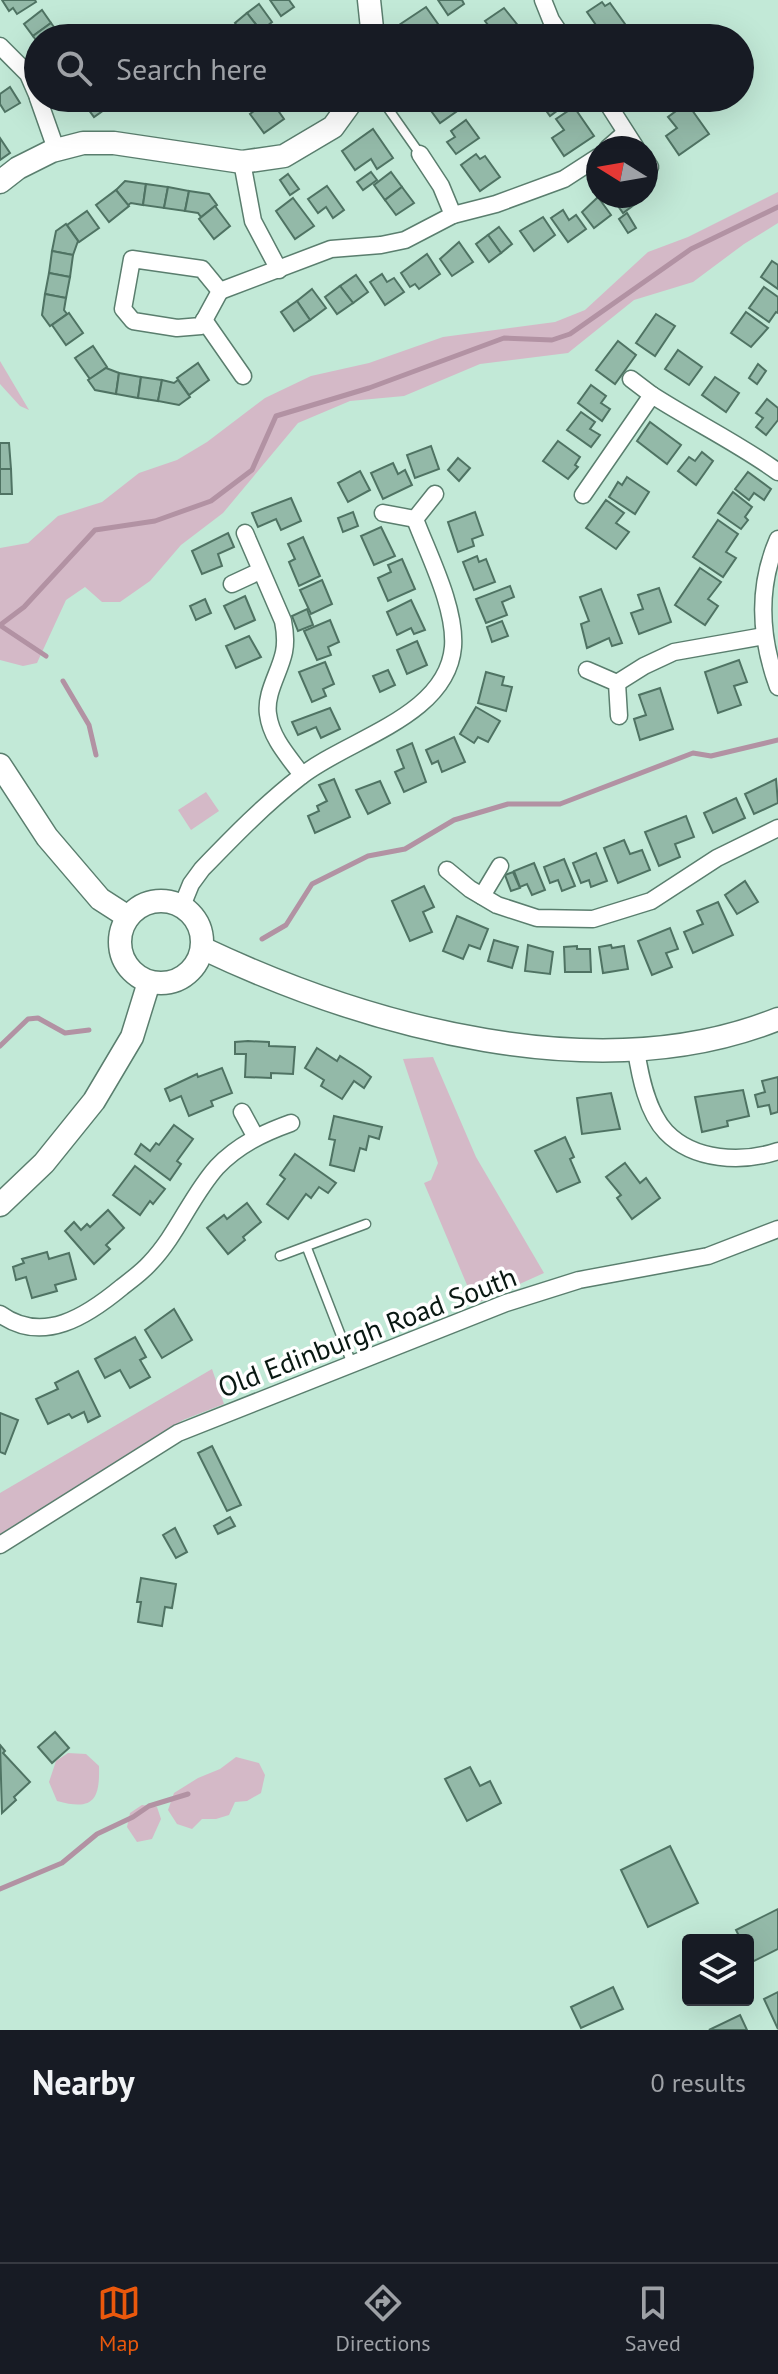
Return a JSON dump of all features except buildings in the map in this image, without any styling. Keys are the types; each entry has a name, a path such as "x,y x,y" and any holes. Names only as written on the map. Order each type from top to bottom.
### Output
{"street":[{"path":"369,0 372,24"},
{"path":"543,0 554,24"},
{"path":"0,46 24,70"},
{"path":"43,112 56,149"},
{"path":"0,182 18,168 56,149 83,143 114,143 242,162 284,156 333,127 344,112"},
{"path":"612,112 624,134 622,136"},
{"path":"420,154 441,186 453,215"},
{"path":"242,162 253,221 279,270"},
{"path":"220,291 202,269 132,259 123,309 133,321 177,328 201,326 220,291 331,249 405,240 453,215 496,204 564,179 586,165"},
{"path":"204,320 243,376"},
{"path":"631,379 697,424 729,438 778,472"},
{"path":"583,495 652,395"},
{"path":"415,519 435,494"},
{"path":"383,513 415,519"},
{"path":"182,906 191,884 202,869 302,775 413,710 432,695 442,681 453,650 453,629 415,519"},
{"path":"245,533 283,621 286,636 267,711 277,741 302,775"},
{"path":"778,539 765,579 764,636 778,687"},
{"path":"232,584 260,571"},
{"path":"617,683 674,652 764,636"},
{"path":"587,670 617,683"},
{"path":"617,683 619,716"},
{"path":"0,765 47,837 100,899 128,917"},
{"path":"447,870 497,905 537,918 593,919 651,901 717,858 778,828"},
{"path":"482,896 500,866"},
{"path":"159,900 182,906 192,914 198,924 202,948 189,973 163,983 149,982 137,976 121,955 122,929 128,917 136,908 159,900"},
{"path":"202,948 312,994 454,1034 563,1049 636,1050 695,1044 778,1019"},
{"path":"0,1205 44,1163 94,1101 132,1037 149,982"},
{"path":"636,1050 656,1117 679,1142 699,1153 732,1158 762,1156 778,1151"},
{"path":"242,1112 255,1136"},
{"path":"0,1314 11,1322 50,1326 63,1325 98,1307 151,1263 218,1166 255,1136 291,1123"},
{"name":"Old Edinburgh Road South","path":"0,1545 178,1433 506,1303 579,1280 708,1256 778,1229"}],"lane":[{"path":"391,112 420,154"},
{"path":"280,1256 366,1224"},
{"path":"307,1248 352,1365"}],"shaded area":[{"path":"778,192 778,223 693,282 634,300 568,353 480,364 404,396 350,401 298,423 223,513 181,545 150,581 120,602 102,602 85,587 66,600 37,663 23,666 0,660 0,548 28,543 58,516 102,502 139,473 177,460 207,442 265,398 311,376 369,363 443,337 555,322 585,310 648,252 688,237"},
{"path":"0,361 29,410 20,406 0,384"},
{"path":"206,792 219,811 191,830 178,810"},
{"path":"433,1057 476,1157 544,1273 475,1304 424,1183 431,1180 438,1163 403,1059"},
{"path":"212,1369 224,1404 183,1420 0,1536 0,1493"},
{"path":"68,1753 86,1754 99,1766 96,1795 79,1805 57,1801 49,1782 56,1761"},
{"path":"236,1757 259,1763 265,1775 261,1793 247,1801 235,1802 229,1815 202,1819 192,1829 177,1824 168,1810 174,1793"},
{"path":"142,1805 157,1807 161,1819 152,1839 137,1842 127,1827 130,1813"}],"waterway":[{"path":"0,625 24,607 95,530 155,521 211,501 252,470 276,416 369,388 504,338 552,340 570,334 691,249 778,207"},
{"path":"1,626 46,656"},
{"path":"63,681 89,725 96,755"},
{"path":"262,939 286,925 312,884 368,856 405,849 454,820 508,804 560,804 693,753 711,756 778,740"},
{"path":"0,1046 28,1019 38,1018 65,1033 89,1030"},
{"path":"0,1889 62,1863 97,1834 149,1806 188,1794"}]}
